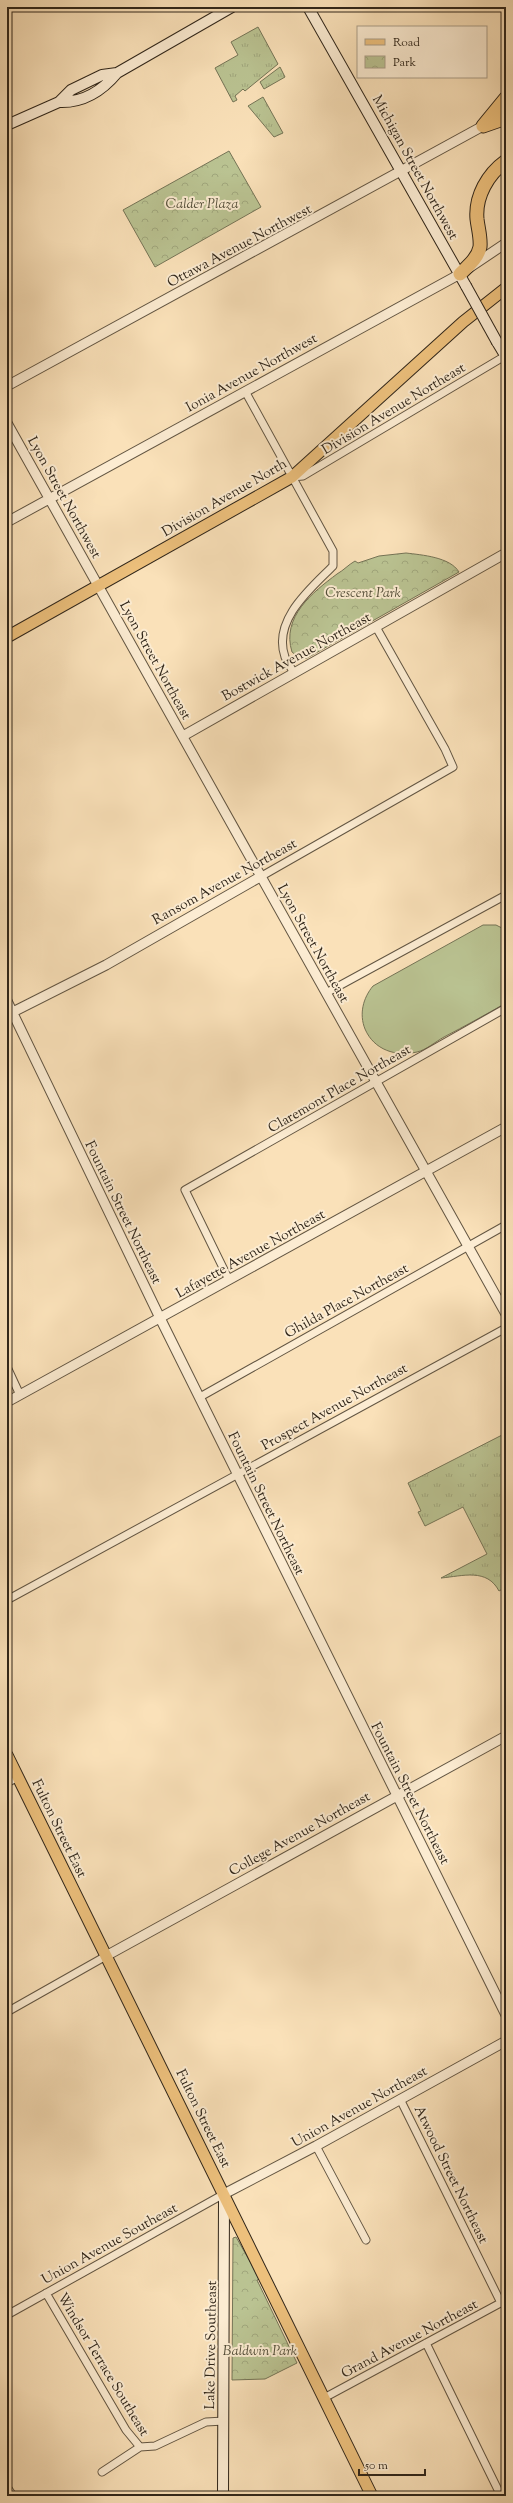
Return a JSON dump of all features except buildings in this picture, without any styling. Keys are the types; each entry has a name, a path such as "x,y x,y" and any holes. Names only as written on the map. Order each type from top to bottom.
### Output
{"highway":[{"path":"483,126 506,98"},
{"path":"483,126 506,118"},
{"path":"460,274 474,258 480,246 477,217 479,198 491,174 506,161"}],"main road":[{"path":"7,124 59,102 71,90 102,75 117,73 232,7"},
{"name":"Michigan Street Northwest","path":"308,7 403,172 506,356"},
{"name":"Division Avenue North","path":"7,637 292,477 463,322 506,288"},
{"name":"Fulton Street East","path":"7,1755 372,2496"},
{"name":"Lake Drive Southeast","path":"223,2496 224,2194"}],"street":[{"name":"Ottawa Avenue Northwest","path":"7,386 403,172 483,126"},
{"name":"Ionia Avenue Northwest","path":"7,522 460,274 506,243"},
{"name":"Division Avenue Northeast","path":"292,477 303,476 506,356"},
{"path":"245,391 333,551 335,558 333,566 298,600 288,620 283,646 285,657 294,673"},
{"name":"Lyon Street Northwest","path":"7,423 99,586"},
{"name":"Bostwick Avenue Northeast","path":"183,736 506,553"},
{"name":"Lyon Street Northeast","path":"99,586 260,877 506,1314"},
{"name":"Ransom Avenue Northeast","path":"10,1014 106,965 453,767 446,749 376,627"},
{"path":"326,993 506,895"},
{"name":"Fountain Street Northeast","path":"7,1001 10,1014 506,2015"},
{"name":"Claremont Place Northeast","path":"229,1280 185,1190 506,1008"},
{"name":"Lafayette Avenue Northeast","path":"7,1402 506,1127"},
{"name":"Ghilda Place Northeast","path":"200,1397 506,1225"},
{"name":"Prospect Avenue Northeast","path":"7,1600 506,1328"},
{"path":"7,1367 20,1395"},
{"name":"College Avenue Northeast","path":"106,1956 396,1795 506,1736"},
{"path":"7,1783 18,1777"},
{"path":"7,2012 106,1956"},
{"name":"Union Avenue Northeast","path":"224,2194 316,2146 506,2041"},
{"name":"Atwood Street Northeast","path":"400,2100 504,2301"},
{"path":"316,2146 366,2240"},
{"name":"Union Avenue Southeast","path":"7,2315 224,2194"},
{"name":"Windsor Terrace Southeast","path":"46,2293 126,2430 140,2447"},
{"name":"Grand Avenue Northeast","path":"324,2398 504,2301"},
{"path":"426,2343 501,2496"},
{"path":"102,2472 140,2447 155,2446 206,2422 224,2421"},
{"path":"7,2487 12,2496"}],"green space":[{"path":"258,27 278,64 245,91 243,89 235,96 237,100 233,102 215,68 238,55 231,42"},
{"path":"280,67 285,77 264,89 260,82"},
{"path":"263,97 283,133 274,137 248,106"},
{"name":"Calder Plaza","path":"229,151 261,207 155,267 123,210"},
{"name":"Crescent Park","path":"406,553 442,560 455,567 459,572 307,658 301,659 292,652 290,639 291,628 295,617 309,597 318,589 355,561 358,563 379,556"},
{"path":"483,925 496,925 506,930 506,1003 427,1048 417,1052 394,1052 380,1047 374,1042 365,1029 362,1018 364,1001 373,986"},
{"path":"506,1433 506,1587 499,1591 488,1579 474,1575 441,1578 487,1554 463,1507 425,1526 418,1512 421,1511 408,1483"},
{"name":"Baldwin Park","path":"236,2237 260,2279 257,2280 297,2363 265,2379 232,2380 233,2238"}]}
